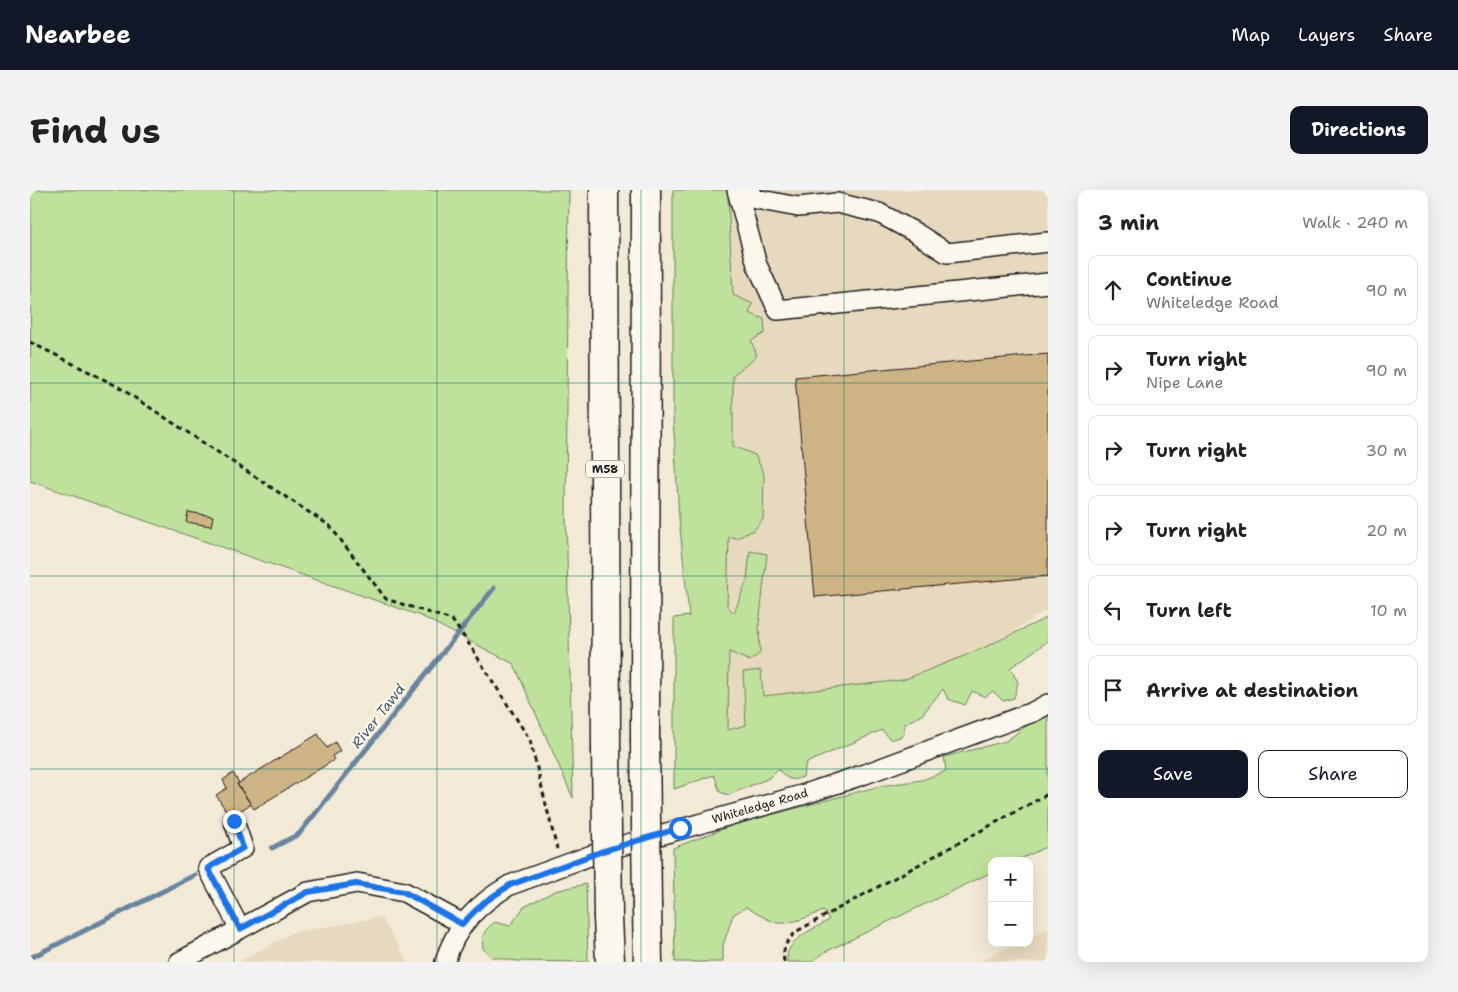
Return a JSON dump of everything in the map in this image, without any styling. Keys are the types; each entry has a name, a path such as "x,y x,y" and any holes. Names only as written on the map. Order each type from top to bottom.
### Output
{"highway":[{"name":"M58","path":"604,190 606,748 610,962"},
{"path":"646,190 645,738 648,962"}],"street":[{"path":"737,190 758,265 778,310 1048,283"},
{"path":"747,190 756,199 798,207 838,203 879,213 916,233 947,253 1048,242"},
{"name":"Whiteledge Road","path":"445,962 462,924 496,893 510,885 603,851 822,789 1033,712 1048,704"},
{"path":"234,821 243,848 208,868 240,929"},
{"path":"179,962 308,892 356,884 404,892 462,924"}],"path":[{"path":"30,342 117,386 330,526 386,599 452,620 470,644 530,740 561,865"},
{"path":"784,962 784,945 799,930 1048,794"}],"shaded area":[{"path":"715,190 1048,190 1048,609 958,667 720,745"},
{"path":"381,917 408,962 239,962 291,933"},
{"path":"1048,929 1048,962 978,962 1010,947 1033,947 1033,936"}],"green space":[{"path":"31,190 569,190 566,514 573,798 514,664 421,616 30,481"},
{"path":"673,190 729,190 733,295 753,304 749,313 764,319 765,333 751,341 757,355 733,375 733,446 755,455 764,474 763,519 754,530 737,538 729,537 727,606 734,613 747,580 750,551 767,554 759,625 760,653 750,661 729,652 728,730 746,725 743,672 761,670 763,696 903,680 979,650 1048,617 1048,641 1010,668 1018,682 1014,698 1003,701 993,691 985,697 972,691 965,705 948,699 943,689 921,716 905,723 903,736 891,740 882,730 806,763 803,777 789,779 778,769 769,778 729,795 720,792 714,775 674,789 674,618 689,616 679,518 673,416"},
{"path":"1048,712 1048,846 1025,857 988,857 988,874 825,952 812,962 787,962 787,954 790,947 801,936 829,920 824,911 795,921 778,923 746,907 733,915 723,945 723,962 675,962 673,848 733,825 880,786 922,780 946,771 944,757 1006,741"},
{"path":"586,884 588,962 517,961 492,957 483,949 482,940 484,933 495,922 510,926 524,907 555,891"}],"building":[{"path":"1048,354 1048,576 815,597 795,377"},
{"path":"188,512 213,516 211,526 186,522"},
{"path":"318,734 327,748 335,742 340,751 332,756 334,760 254,809 237,784"},
{"path":"233,773 239,783 237,784 251,804 230,817 216,795 227,788 223,780"}],"waterway":[{"name":"River Tawd","path":"272,848 299,834 494,588"},
{"name":"River Tawd","path":"30,958 195,875"}],"route":[{"path":"234,821 243,848 208,868 240,929 308,892 356,884 404,892 462,924 483,903 510,885 561,865 680,828"}]}
